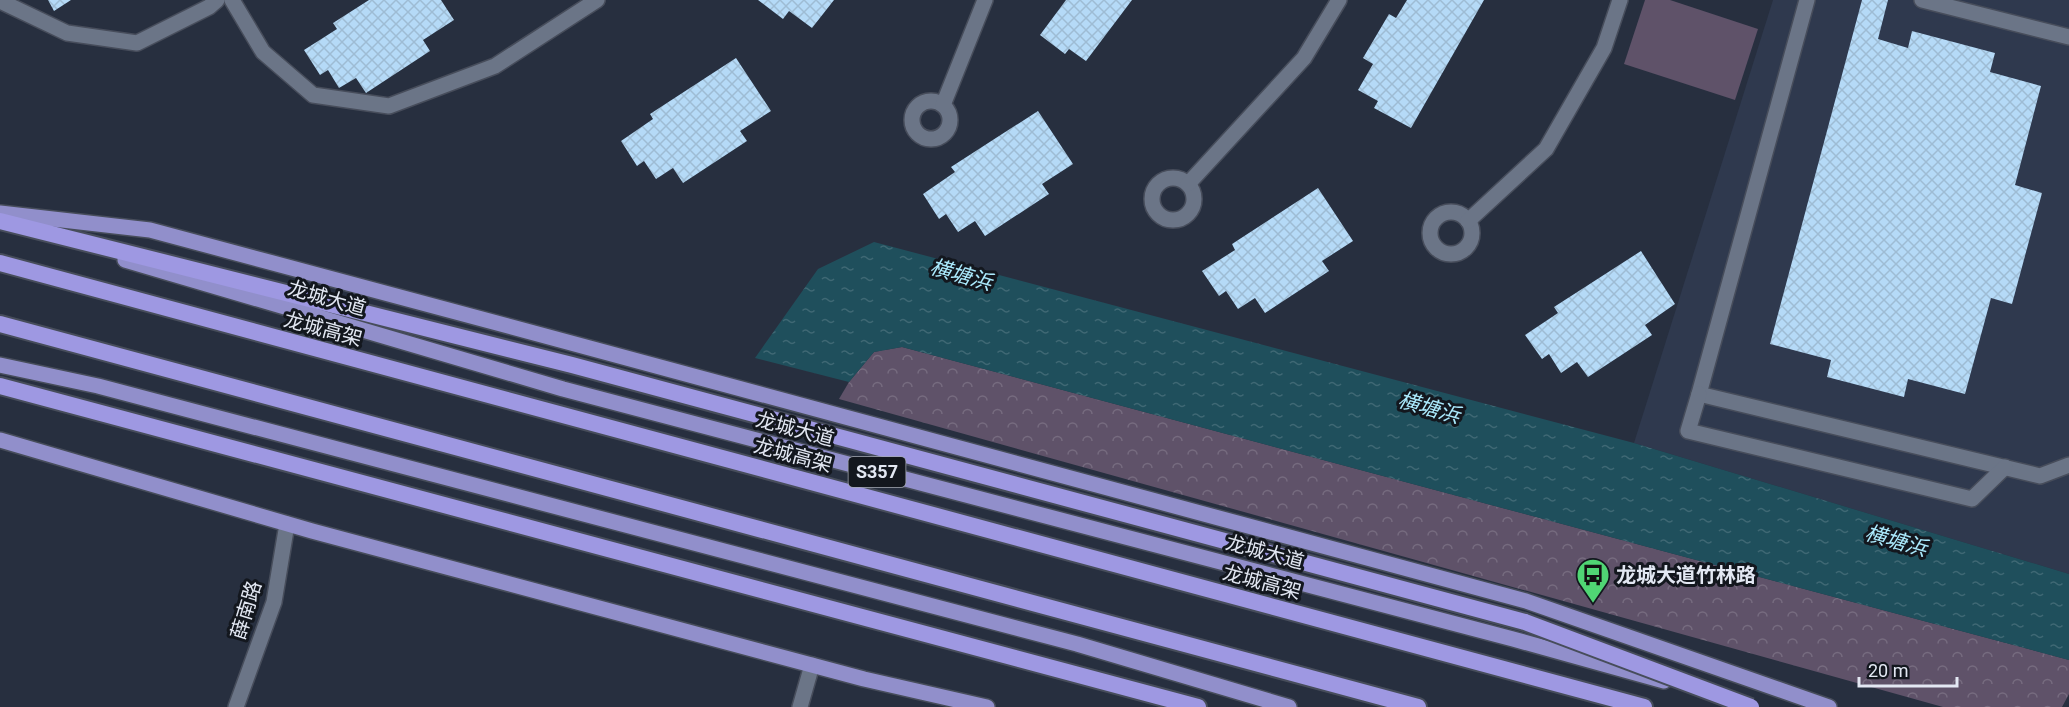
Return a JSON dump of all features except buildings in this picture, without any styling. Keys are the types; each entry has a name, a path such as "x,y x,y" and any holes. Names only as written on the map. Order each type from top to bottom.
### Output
{"highway":[{"path":"0,222 572,365 1525,622 1751,707"},
{"name":"龙城高架","path":"0,263 1644,707"},
{"path":"0,324 1418,707"},
{"path":"0,386 1198,707"}],"main road":[{"path":"0,213 150,230 581,345 1526,601 1829,707"},
{"name":"龙城大道","path":"0,222 563,389 1513,639 1757,707"},
{"path":"0,365 98,386 1077,644 1289,707"},
{"path":"0,440 287,524 864,679 987,707"}],"street":[{"path":"0,1 68,33 137,43 209,7 217,0"},
{"path":"232,0 263,52 314,95 389,105 495,66 597,0"},
{"path":"942,105 985,0"},
{"path":"1188,184 1304,58 1339,0"},
{"path":"1468,221 1546,149 1604,48 1620,0"},
{"path":"1807,0 1688,431 1972,499 2006,467"},
{"path":"1922,0 2069,37"},
{"path":"1699,394 2040,476 2069,465"},
{"name":"薛南路","path":"236,707 274,602 287,524"},
{"path":"800,707 812,665"}],"shaded area":[{"path":"1773,0 2069,0 2069,574 1634,443"}],"green space":[{"path":"1645,0 1670,0 1758,29 1735,100 1624,64"},
{"path":"902,347 2069,660 2069,694 2062,707 1943,707 839,399 849,382 874,352"}],"water":[{"name":"横塘浜","path":"874,242 1634,443 2069,574 2069,660 902,347 874,352 849,382 755,358 818,269"}],"place":[{"name":"龙城大道竹林路","path":"1593,604"}]}
